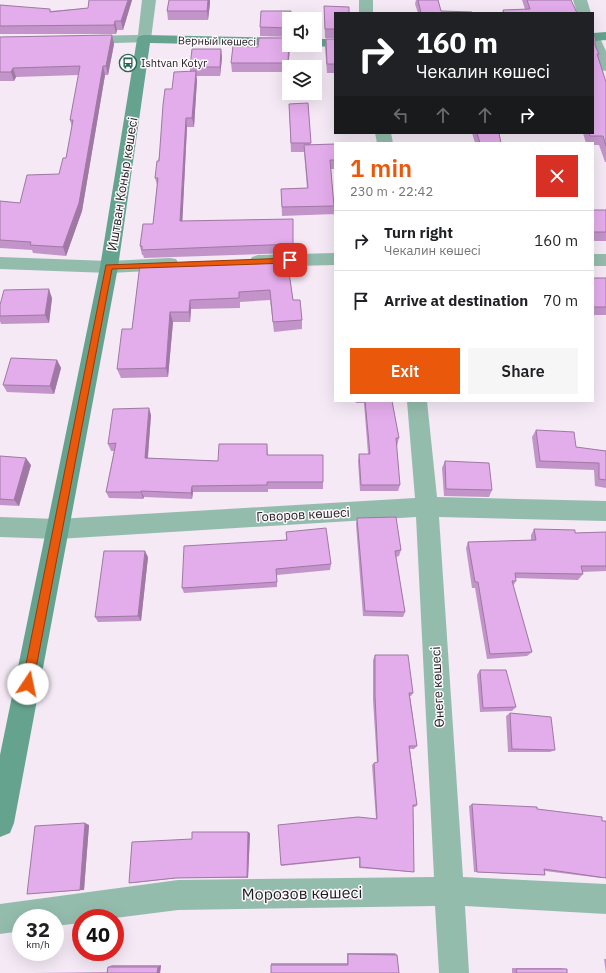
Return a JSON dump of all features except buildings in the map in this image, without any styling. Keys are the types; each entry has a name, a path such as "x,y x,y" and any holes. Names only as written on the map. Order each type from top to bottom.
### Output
{"street":[{"path":"68,40 144,39 149,0"},
{"path":"366,0 366,12"},
{"path":"580,0 584,12"},
{"path":"594,37 606,36"},
{"name":"Верный көшесі","path":"144,39 282,42"},
{"name":"Иштван Коныр көшесі","path":"0,823 109,266 144,39"},
{"path":"594,39 606,67"},
{"path":"322,43 334,43"},
{"path":"241,262 334,259"},
{"path":"594,260 606,260"},
{"path":"0,263 109,266 187,264"},
{"name":"Өнеге көшесі","path":"417,402 427,507 454,973"},
{"name":"Говоров көшесі","path":"0,527 58,529 427,507 606,512"},
{"name":"Морозов көшесі","path":"0,919 178,895 449,891 606,899"}],"place":[{"name":"Ishtvan Kotyr","path":"128,63"}],"route":[{"path":"28,684 109,266 290,260"}]}
